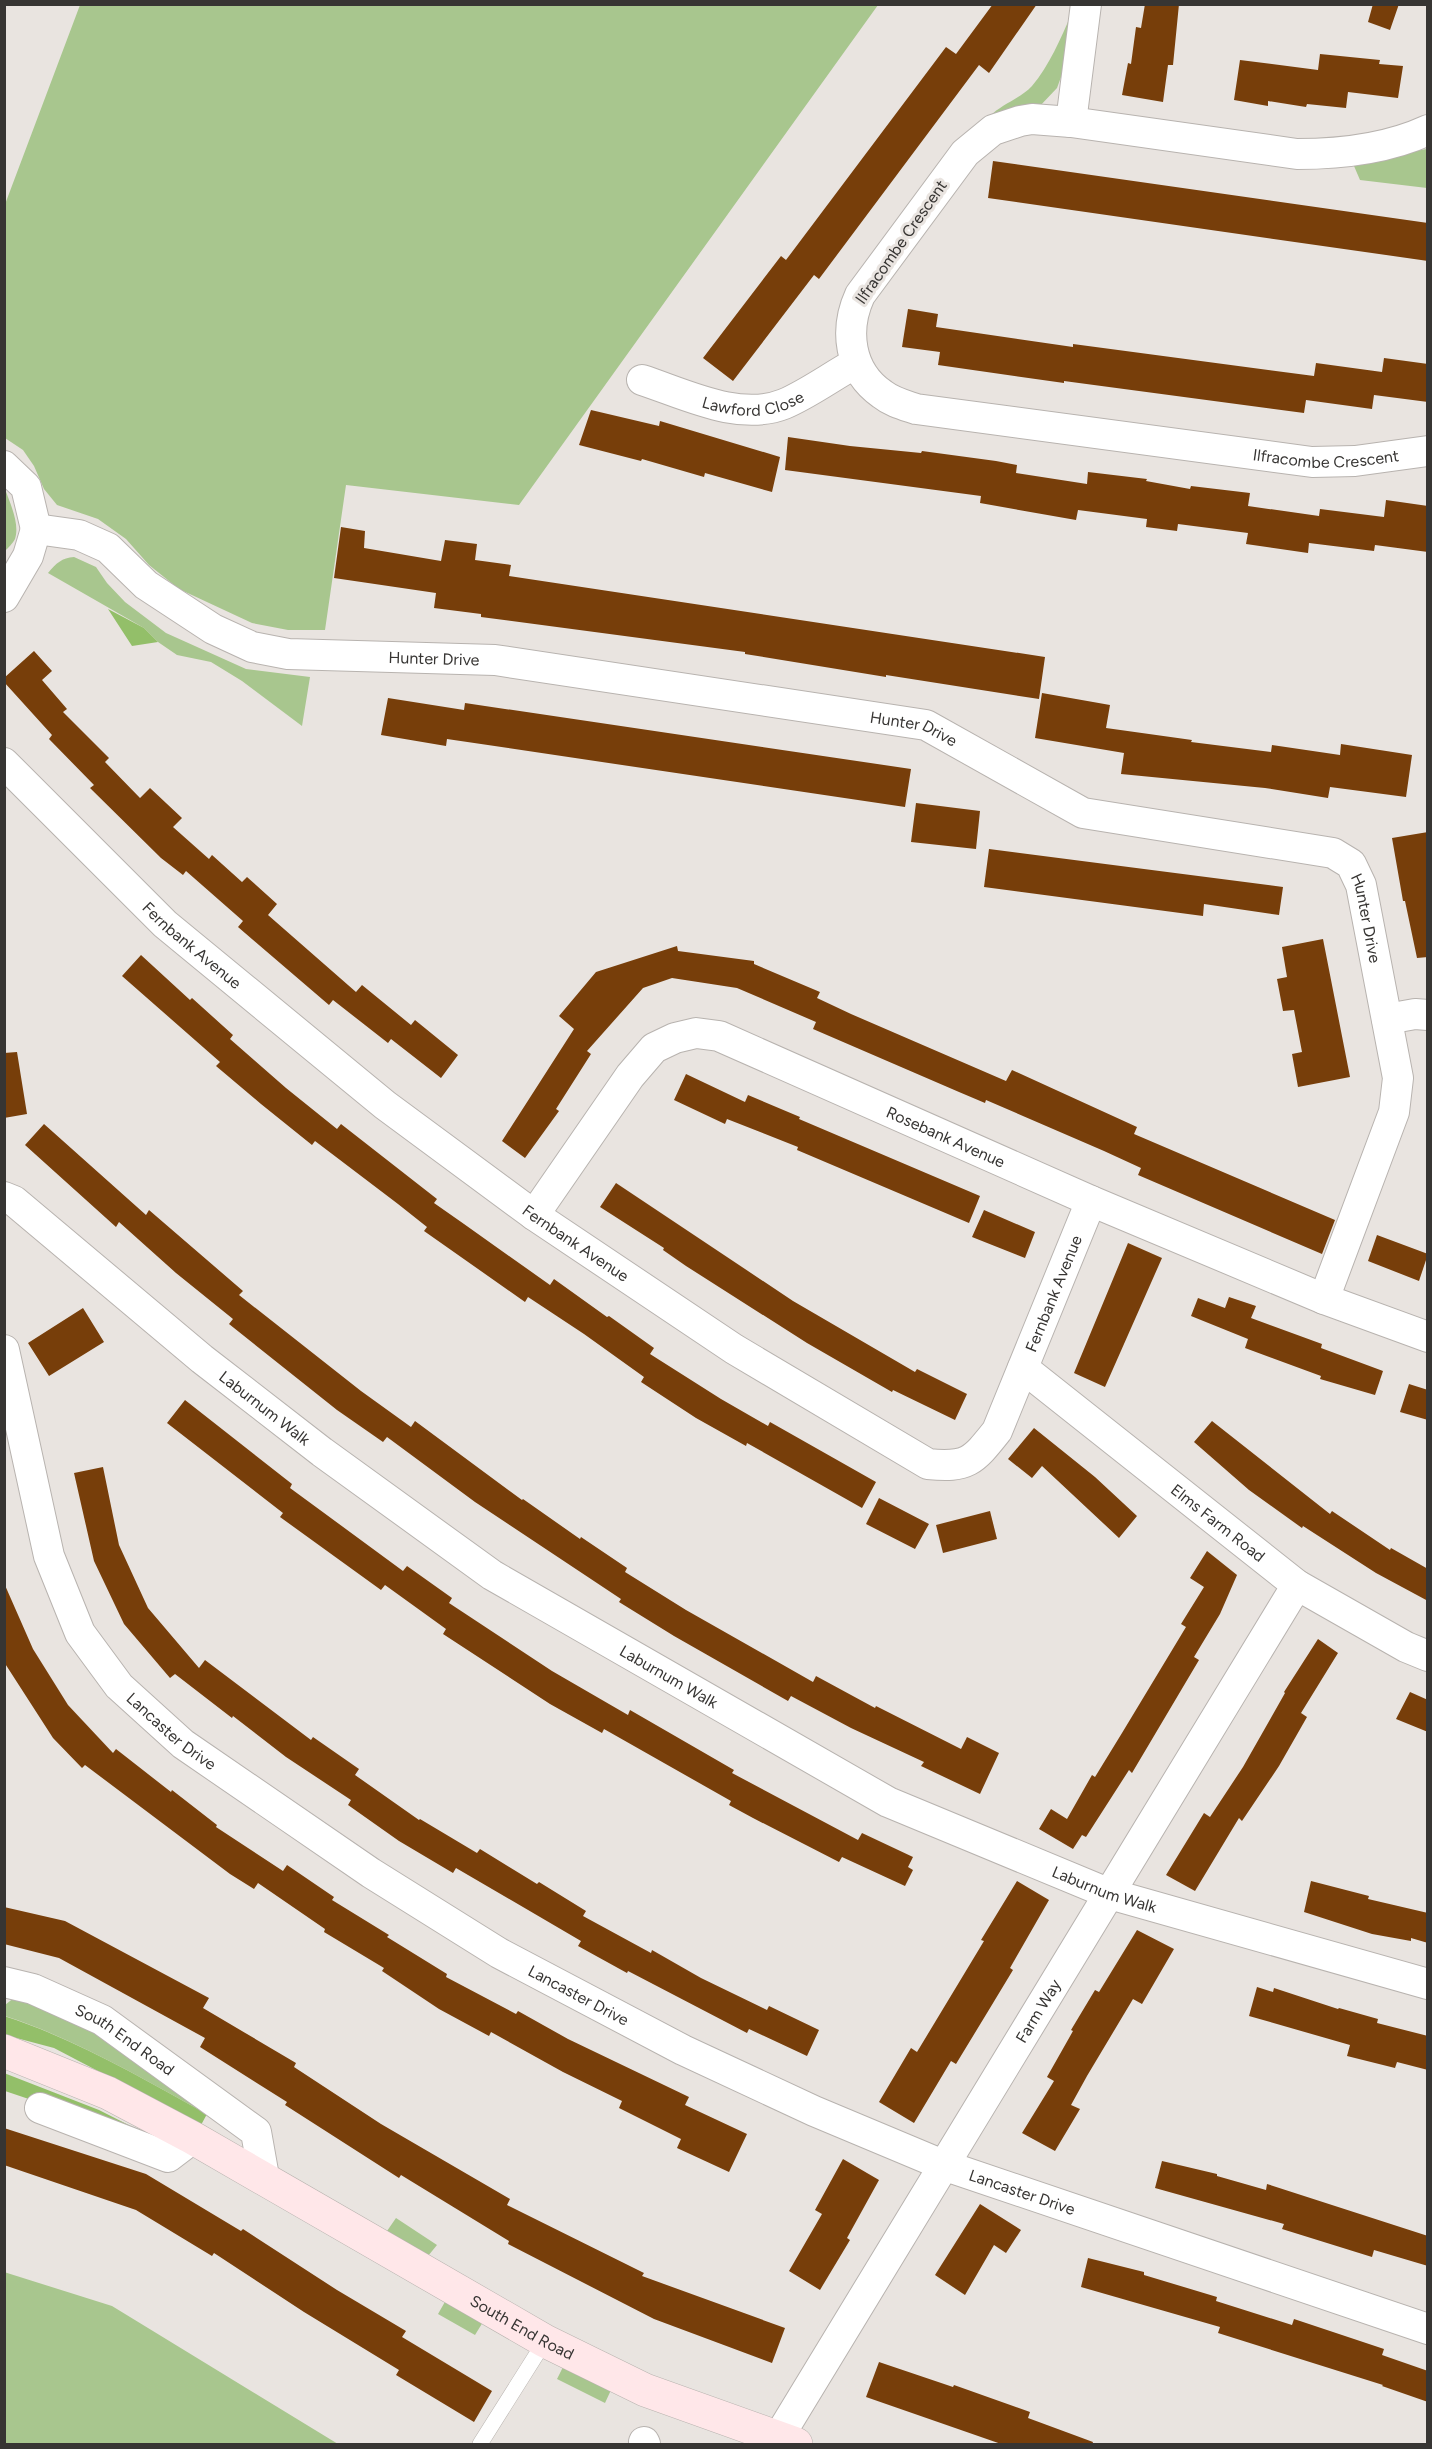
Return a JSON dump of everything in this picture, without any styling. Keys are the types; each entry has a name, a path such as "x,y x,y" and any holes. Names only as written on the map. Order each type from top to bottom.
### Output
{"street":[{"path":"1071,122 1086,4"},
{"name":"Ilfracombe Crescent","path":"1428,130 1362,149 1328,154 1297,154 1032,118 993,130 965,153 860,295 851,325 851,346 862,376 892,401 916,409 1312,462 1355,461 1428,451"},
{"name":"Lawford Close","path":"642,380 726,407 754,410 783,404 856,363"},
{"path":"4,466 26,487 36,529 28,556 4,597"},
{"name":"Hunter Drive","path":"36,529 79,535 108,548 146,585 213,629 252,646 288,654 495,660 926,725 1083,813 1333,853 1351,864 1360,885 1398,1078 1394,1112 1324,1299"},
{"name":"Fernbank Avenue","path":"4,763 165,924 385,1105 534,1215 734,1349 928,1464 953,1466 977,1457 997,1431 1091,1201"},
{"path":"1386,1019 1415,1014 1428,1015"},
{"name":"Rosebank Avenue","path":"534,1215 642,1060 654,1048 675,1038 696,1033 719,1036 1091,1201 1324,1299 1428,1337"},
{"name":"Laburnum Walk","path":"4,1197 14,1201 220,1374 322,1452 492,1575 888,1802 1110,1894 1428,1984"},
{"name":"Lancaster Drive","path":"4,1350 49,1557 80,1633 119,1686 183,1744 371,1873 499,1953 683,2050 814,2111 943,2165 1428,2328"},
{"name":"Elms Farm Road","path":"1023,1368 1297,1585 1406,1647 1428,1656"},
{"name":"Farm Way","path":"787,2441 943,2165 1297,1585"},
{"name":"South End Road","path":"4,1982 33,1989 102,2020 256,2132 264,2177"},
{"name":"South End Road","path":"8,2052 108,2093 193,2138 545,2341 645,2390 787,2441"},
{"path":"40,2109 168,2157 193,2138"}],"lane":[{"path":"480,2445 545,2341"}],"green space":[{"path":"80,5 878,5 519,505 346,485 325,630 288,630 252,623 179,589 149,565 126,539 98,519 57,505 44,489 34,466 23,450 5,438 4,207"},
{"path":"1071,15 1068,58 1057,88 1039,107 990,116 1032,86 1049,61"},
{"path":"1427,149 1427,188 1360,180 1354,166 1409,152"},
{"path":"5,489 14,514 16,533 12,544 5,551"},
{"path":"74,557 96,567 125,602 166,633 246,669 310,677 302,726 242,681 211,662 177,655 158,642 144,628 48,573 60,562"},
{"path":"108,609 144,628 158,642 132,646"},
{"path":"15,1997 104,2031 207,2114 83,2048 5,2016 5,2005"},
{"path":"4,2016 31,2025 82,2048 207,2114 201,2125 54,2048 5,2035"},
{"path":"4,2073 99,2110 174,2148 5,2091"},
{"path":"396,2218 437,2245 428,2256 387,2231"},
{"path":"4,2272 112,2306 338,2444 6,2444"},
{"path":"446,2300 483,2322 475,2335 438,2314"},
{"path":"564,2365 611,2390 605,2403 557,2379"}],"building":[{"path":"993,4 1037,4 989,73 979,65 819,279 814,275 733,381 703,358 781,256 786,260 946,47 956,54"},
{"path":"1145,4 1179,4 1173,65 1168,65 1163,102 1122,95 1128,63 1131,64 1136,27 1141,28"},
{"path":"1373,4 1399,4 1390,30 1368,22"},
{"path":"1320,54 1380,60 1379,64 1403,66 1398,98 1348,92 1346,108 1307,104 1306,107 1268,101 1268,106 1234,100 1240,60 1318,70"},
{"path":"993,161 1428,223 1428,261 988,198"},
{"path":"908,309 938,314 936,327 1073,347 1073,344 1314,376 1316,363 1382,372 1384,358 1428,364 1428,402 1374,395 1372,409 1306,400 1304,413 938,365 940,352 902,347"},
{"path":"591,410 659,426 660,421 780,457 772,492 705,473 704,477 642,459 641,461 579,445"},
{"path":"788,437 850,446 921,453 922,451 996,461 1017,465 1016,473 1087,484 1088,472 1147,479 1146,481 1190,489 1191,486 1250,493 1248,506 1319,516 1320,509 1384,517 1386,500 1428,506 1428,552 1375,545 1374,551 1309,543 1308,553 1246,544 1248,533 1178,524 1177,531 1146,527 1147,519 1078,510 1076,520 980,503 981,496 785,470"},
{"path":"341,527 365,531 364,548 441,561 445,540 477,544 475,560 511,565 509,576 1045,657 1039,699 886,675 886,677 745,654 745,652 481,617 481,614 434,608 436,593 334,578"},
{"path":"34,651 52,671 42,680 67,709 63,712 109,758 105,762 140,798 150,788 182,818 173,827 209,859 212,855 242,882 247,877 277,904 268,915 356,992 362,985 411,1025 415,1020 458,1055 441,1078 391,1039 388,1043 333,1000 329,1005 238,927 243,921 186,871 183,875 161,858 90,788 94,785 49,739 52,735 4,682 4,678"},
{"path":"1042,693 1110,705 1106,728 1271,752 1272,745 1340,755 1341,744 1412,755 1406,797 1330,787 1328,798 1265,788 1121,774 1124,753 1035,738"},
{"path":"388,698 464,710 465,703 911,769 905,807 447,739 446,746 381,735"},
{"path":"916,803 980,811 976,849 911,842"},
{"path":"1428,832 1428,957 1417,958 1405,901 1403,901 1392,838"},
{"path":"989,849 1283,887 1279,915 1204,904 1203,916 984,887"},
{"path":"1323,939 1350,1077 1298,1087 1292,1054 1302,1052 1294,1010 1283,1011 1277,979 1287,977 1282,947"},
{"path":"677,946 678,951 754,961 754,964 820,992 817,998 851,1014 1006,1081 1012,1070 1137,1127 1134,1134 1335,1220 1322,1254 1138,1175 1141,1168 1104,1151 813,1029 816,1022 737,988 672,978 643,988 587,1051 591,1054 556,1109 559,1111 525,1158 502,1141 574,1029 559,1016 596,972"},
{"path":"141,955 190,1000 192,998 233,1035 230,1039 286,1088 337,1129 341,1124 437,1199 434,1203 550,1285 554,1279 607,1317 609,1316 654,1348 650,1354 721,1399 768,1426 770,1422 876,1482 862,1508 747,1443 746,1446 696,1418 641,1382 644,1377 584,1334 528,1297 525,1302 424,1231 427,1227 398,1204 315,1141 312,1145 261,1104 216,1066 220,1062 122,976"},
{"path":"17,1052 27,1114 4,1118 4,1053"},
{"path":"686,1074 745,1102 748,1095 980,1196 969,1223 797,1150 798,1147 727,1119 725,1124 674,1100"},
{"path":"44,1124 146,1215 149,1210 243,1291 239,1295 361,1391 411,1427 415,1421 522,1500 627,1568 625,1572 686,1610 813,1682 816,1676 875,1708 876,1706 961,1749 967,1737 999,1753 980,1794 921,1766 924,1762 851,1728 791,1696 788,1701 674,1636 619,1602 621,1599 475,1502 387,1437 383,1442 337,1410 229,1324 233,1319 176,1273 119,1222 116,1227 25,1145"},
{"path":"616,1183 793,1301 915,1372 917,1369 967,1394 955,1420 893,1390 892,1392 807,1343 686,1266 663,1250 664,1248 600,1207"},
{"path":"984,1210 1035,1232 1025,1258 972,1237"},
{"path":"1377,1235 1428,1254 1419,1281 1368,1261"},
{"path":"1128,1243 1162,1258 1105,1387 1074,1373"},
{"path":"1229,1297 1256,1306 1251,1318 1322,1344 1321,1348 1383,1371 1375,1395 1320,1379 1321,1376 1245,1348 1248,1339 1191,1316 1198,1298 1225,1308"},
{"path":"83,1308 104,1342 49,1376 28,1343"},
{"path":"1409,1384 1428,1390 1428,1420 1400,1412"},
{"path":"185,1400 292,1484 290,1488 403,1571 407,1566 452,1598 449,1603 552,1671 628,1715 630,1710 734,1770 732,1773 858,1840 862,1833 913,1857 908,1867 913,1870 905,1886 842,1857 839,1862 729,1805 731,1801 604,1729 602,1733 550,1704 443,1634 446,1629 385,1585 381,1590 280,1517 283,1513 167,1423"},
{"path":"1212,1421 1330,1514 1332,1511 1390,1550 1391,1548 1428,1569 1428,1601 1376,1573 1303,1526 1302,1528 1249,1490 1194,1442"},
{"path":"1034,1428 1095,1477 1137,1516 1119,1538 1042,1466 1032,1478 1008,1459"},
{"path":"103,1467 119,1545 148,1608 199,1668 205,1660 311,1740 313,1737 359,1769 355,1775 419,1820 477,1853 480,1849 537,1884 539,1882 586,1911 583,1916 651,1953 652,1950 701,1978 767,2010 769,2006 819,2030 807,2056 749,2029 747,2033 628,1971 627,1973 578,1946 581,1941 456,1868 453,1873 399,1841 348,1805 351,1800 286,1757 175,1674 170,1678 124,1624 94,1561 74,1473"},
{"path":"879,1498 929,1524 915,1549 866,1524"},
{"path":"990,1511 997,1539 943,1553 936,1525"},
{"path":"1207,1551 1237,1575 1220,1614 1194,1657 1199,1660 1132,1773 1129,1770 1086,1837 1082,1835 1073,1849 1039,1829 1051,1809 1067,1819 1092,1775 1095,1777 1122,1733 1186,1627 1181,1624 1204,1587 1190,1578"},
{"path":"4,1583 33,1649 68,1705 113,1753 116,1749 217,1825 216,1827 283,1871 287,1865 334,1897 332,1900 447,1974 446,1977 516,2014 518,2011 568,2039 689,2097 685,2105 747,2134 729,2172 677,2148 681,2139 619,2108 622,2101 563,2072 491,2032 489,2036 439,2009 382,1971 384,1968 324,1932 325,1929 258,1883 254,1889 230,1874 85,1765 82,1768 53,1738 4,1662"},
{"path":"1318,1639 1338,1653 1301,1713 1307,1717 1279,1766 1242,1821 1239,1818 1195,1891 1166,1875 1204,1813 1210,1817 1243,1767 1284,1692"},
{"path":"1410,1692 1428,1700 1428,1732 1396,1719"},
{"path":"1017,1881 1049,1900 1010,1968 1013,1970 987,2013 956,2064 951,2061 914,2123 879,2102 911,2048 917,2052 984,1941 981,1940"},
{"path":"1311,1881 1369,1896 1368,1899 1428,1913 1428,1943 1411,1938 1411,1941 1372,1934 1304,1912"},
{"path":"4,1907 65,1921 209,1998 203,2008 296,2063 294,2067 381,2124 510,2199 507,2205 644,2273 642,2276 785,2328 772,2363 654,2319 508,2244 509,2241 401,2175 399,2178 285,2105 287,2102 200,2047 205,2038 59,1958 4,1944"},
{"path":"1137,1930 1174,1949 1142,2004 1133,1999 1087,2076 1071,2105 1080,2109 1055,2151 1022,2133 1054,2081 1047,2077 1073,2031 1071,2030 1095,1990 1099,1992"},
{"path":"1257,1987 1273,1992 1274,1988 1338,2009 1378,2019 1377,2023 1428,2036 1428,2070 1397,2062 1395,2068 1347,2056 1350,2045 1249,2016"},
{"path":"4,2128 146,2174 241,2231 243,2229 337,2290 406,2331 402,2337 492,2391 474,2422 396,2375 399,2370 214,2253 212,2256 136,2210 4,2165"},
{"path":"843,2159 879,2180 847,2238 850,2240 820,2290 789,2271 822,2214 815,2210"},
{"path":"1162,2161 1217,2174 1217,2176 1266,2190 1267,2184 1428,2236 1428,2266 1374,2250 1372,2257 1282,2229 1284,2224 1155,2188"},
{"path":"980,2204 1021,2230 1006,2253 994,2245 965,2295 935,2275"},
{"path":"1088,2258 1144,2272 1144,2275 1217,2297 1216,2301 1292,2325 1294,2319 1384,2349 1382,2355 1428,2371 1428,2402 1383,2385 1218,2333 1220,2327 1081,2287"},
{"path":"879,2362 1030,2412 1028,2418 1093,2442 1092,2445 1004,2445 866,2397"}]}
